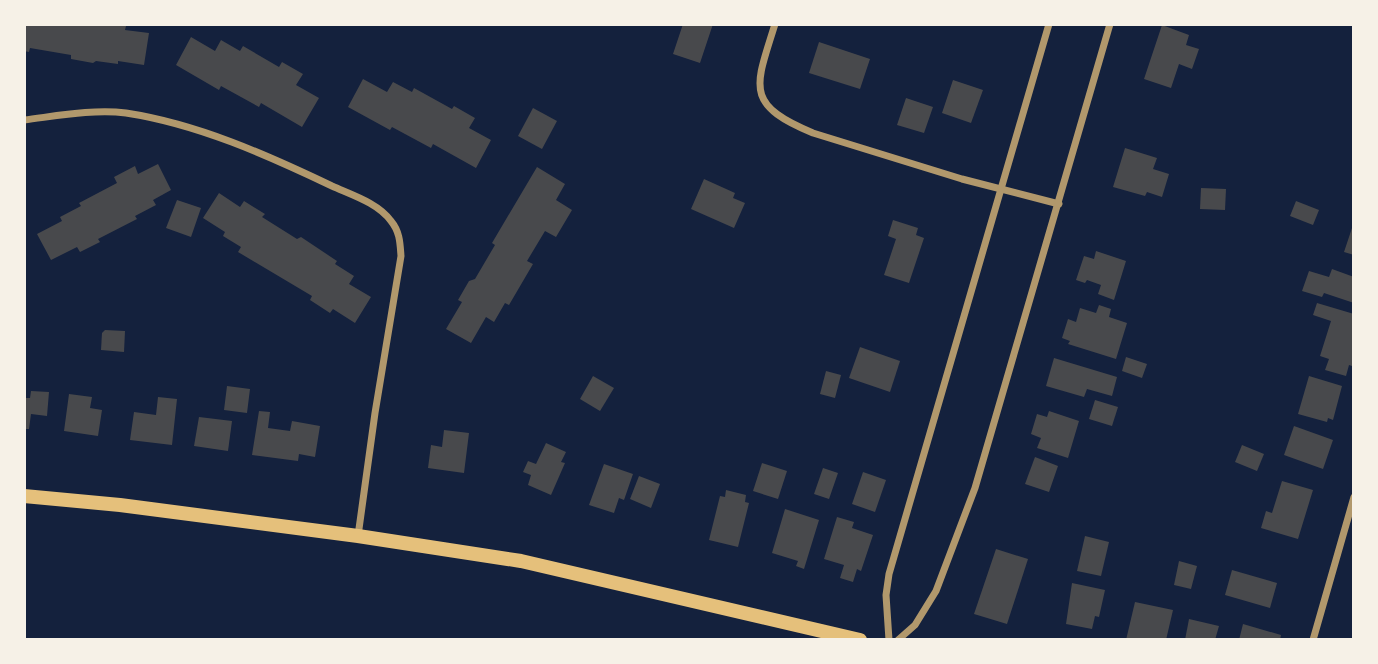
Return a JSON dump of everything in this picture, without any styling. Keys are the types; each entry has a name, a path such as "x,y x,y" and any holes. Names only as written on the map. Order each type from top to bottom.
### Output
{"main road":[{"path":"24,496 120,505 358,536 546,566 860,639"}],"street":[{"path":"775,24 758,79 762,100 774,113 813,133 1059,204"},
{"path":"889,639 886,595 890,574 1049,24"},
{"path":"898,639 915,625 926,610 952,552 991,437 1110,24"},
{"path":"24,120 78,113 124,113 195,129 280,161 372,205 392,222 400,237 401,257 358,536"},
{"path":"1313,639 1353,497"}],"building":[{"path":"24,24 116,24 126,26 125,30 149,33 144,65 118,61 118,64 96,61 93,63 71,59 71,55 30,48 29,52 24,51"},
{"path":"683,24 713,24 700,63 673,54"},
{"path":"1162,25 1189,35 1186,45 1199,49 1192,69 1179,64 1171,88 1144,79"},
{"path":"191,37 215,51 221,40 240,51 243,46 279,67 282,62 303,74 296,85 319,98 302,127 261,103 259,107 221,86 219,90 176,65"},
{"path":"819,42 870,59 860,89 809,73"},
{"path":"363,79 387,92 393,82 412,92 414,88 475,118 469,128 491,140 476,168 433,144 431,148 348,107"},
{"path":"953,80 983,90 971,123 942,113"},
{"path":"906,98 933,107 924,133 897,125"},
{"path":"533,108 557,121 542,149 518,136"},
{"path":"1125,148 1157,158 1153,169 1169,174 1162,197 1147,192 1145,196 1113,187"},
{"path":"158,164 171,190 153,200 156,205 135,216 137,219 98,239 100,242 80,252 77,247 51,260 37,234 62,221 60,217 81,206 79,203 117,183 114,177 135,166 138,174"},
{"path":"537,167 565,184 556,200 572,210 556,237 545,231 527,261 533,264 509,305 505,303 494,322 486,317 471,343 446,329 462,302 458,300 469,281 475,279 495,245 492,243"},
{"path":"704,179 735,193 733,198 745,203 734,228 691,209"},
{"path":"1201,188 1226,189 1225,210 1200,209"},
{"path":"219,193 240,207 244,201 265,214 262,217 297,239 301,237 354,276 349,284 371,297 355,323 333,309 330,313 310,300 312,296 238,252 241,247 223,236 225,232 203,218"},
{"path":"177,200 201,208 191,237 166,228"},
{"path":"1296,201 1319,210 1313,225 1290,216"},
{"path":"893,220 918,228 916,235 924,238 909,283 884,275 896,239 888,236"},
{"path":"1354,225 1354,255 1344,252"},
{"path":"1096,251 1126,261 1114,300 1098,294 1101,285 1087,280 1085,283 1076,280 1084,256 1094,259"},
{"path":"1332,269 1354,277 1354,303 1324,293 1322,297 1302,291 1309,271 1329,277"},
{"path":"1317,303 1354,314 1354,362 1352,366 1349,365 1346,376 1325,370 1329,359 1320,356 1331,321 1313,315"},
{"path":"1099,305 1111,309 1109,317 1127,323 1116,359 1068,344 1070,341 1062,338 1068,319 1076,322 1080,308 1096,313"},
{"path":"105,330 125,331 124,352 101,350 102,333"},
{"path":"860,347 900,361 890,392 849,378"},
{"path":"1126,357 1147,364 1142,378 1122,371"},
{"path":"1054,358 1117,377 1112,396 1087,389 1084,397 1046,386"},
{"path":"826,371 841,375 835,398 820,394"},
{"path":"593,376 614,388 600,411 580,399"},
{"path":"1309,376 1342,386 1333,420 1328,418 1327,422 1298,414"},
{"path":"227,386 250,389 247,413 224,410"},
{"path":"31,391 49,392 47,416 31,414 29,429 24,429 24,398 30,398"},
{"path":"69,394 92,397 90,408 102,410 98,436 64,431"},
{"path":"158,397 177,399 172,445 130,440 134,412 156,415"},
{"path":"1095,400 1118,407 1112,426 1089,419"},
{"path":"259,411 270,412 268,428 290,431 292,421 320,426 315,457 299,454 298,461 252,455"},
{"path":"1049,411 1079,421 1068,458 1037,448 1041,438 1031,434 1037,414 1047,417"},
{"path":"199,417 232,421 228,451 194,446"},
{"path":"1294,426 1333,440 1323,469 1284,455"},
{"path":"444,430 469,433 464,473 428,468 431,445 442,447"},
{"path":"546,443 566,452 561,462 565,463 551,495 528,485 531,475 523,472 528,461 536,464"},
{"path":"1242,445 1264,454 1257,471 1235,462"},
{"path":"1035,457 1058,466 1049,492 1025,484"},
{"path":"762,463 787,471 778,499 753,491"},
{"path":"604,464 633,474 624,500 619,498 614,513 589,505"},
{"path":"823,468 838,473 829,499 814,494"},
{"path":"863,472 886,480 875,512 852,504"},
{"path":"639,476 660,484 651,508 630,499"},
{"path":"1282,481 1313,490 1298,539 1261,528 1266,511 1272,513"},
{"path":"726,490 746,495 745,502 749,503 738,547 709,540 720,496 725,497"},
{"path":"785,509 819,520 804,569 796,566 798,561 772,553"},
{"path":"837,517 854,522 852,528 873,535 861,571 857,569 853,582 840,578 844,565 824,559"},
{"path":"1085,536 1109,542 1101,576 1077,571"},
{"path":"996,549 1028,559 1007,624 974,614"},
{"path":"1179,561 1197,566 1191,589 1174,585"},
{"path":"1232,570 1277,583 1270,608 1225,595"},
{"path":"1072,583 1105,590 1099,617 1095,616 1092,629 1066,624"},
{"path":"1135,602 1173,610 1166,640 1126,640"},
{"path":"1189,619 1219,626 1215,640 1185,640"},
{"path":"1243,624 1281,635 1280,640 1239,640"}]}
